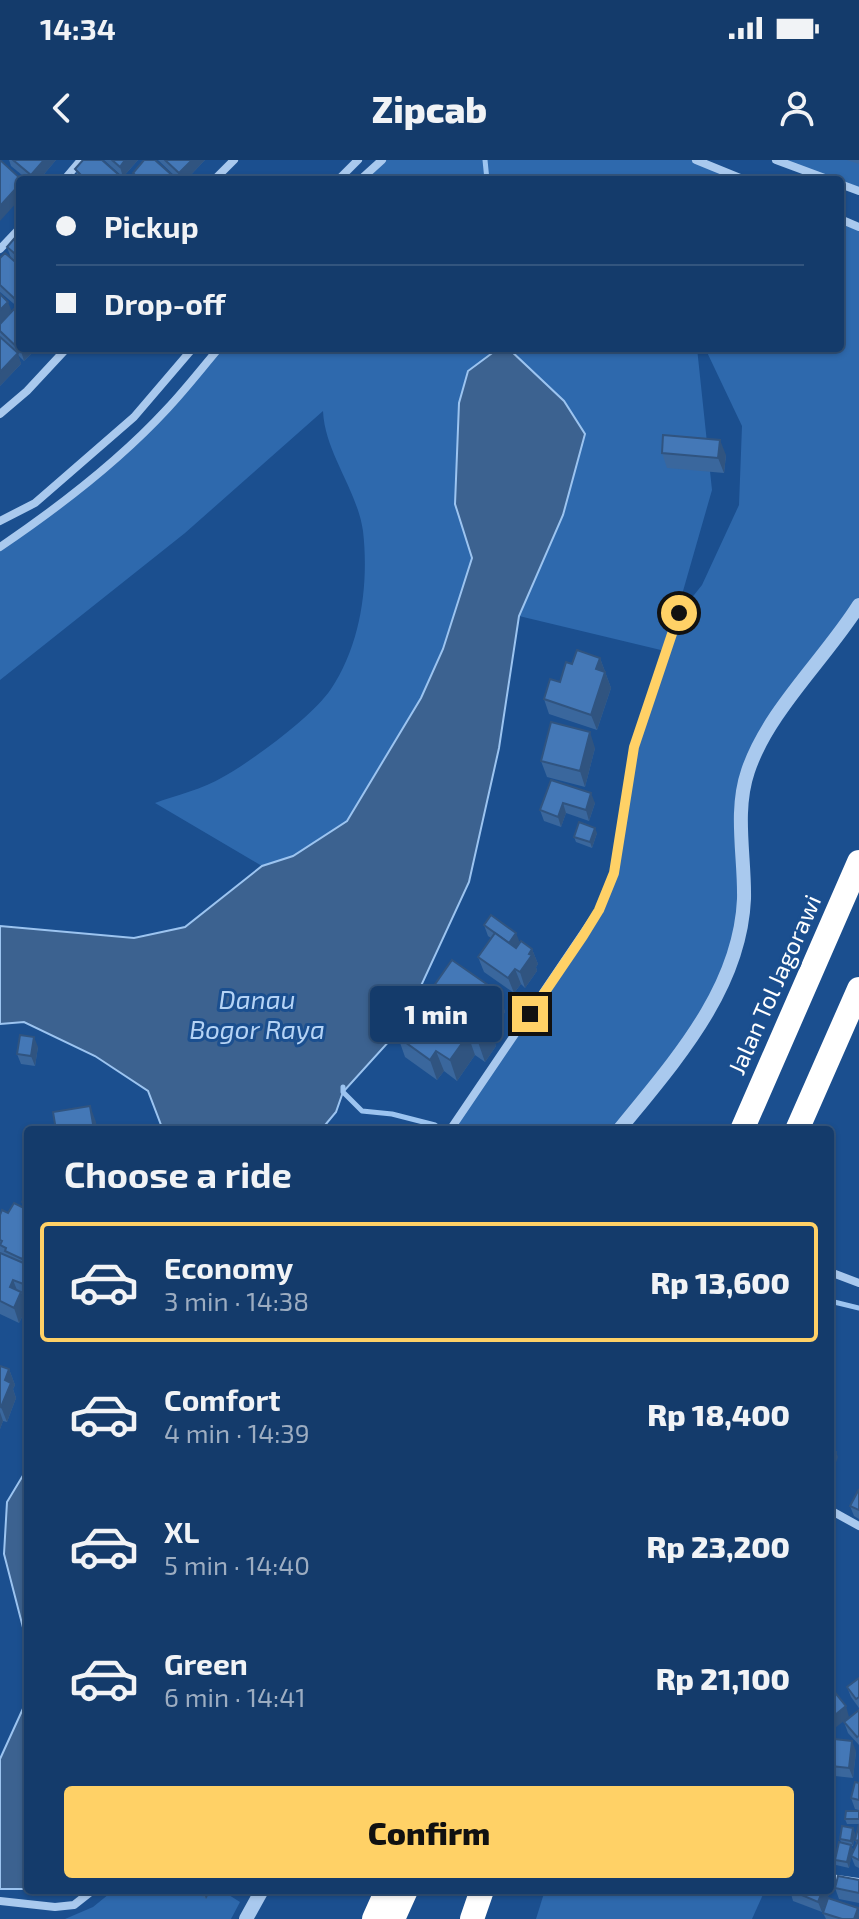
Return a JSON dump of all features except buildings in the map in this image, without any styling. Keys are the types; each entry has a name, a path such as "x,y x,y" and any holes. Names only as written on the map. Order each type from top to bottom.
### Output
{"highway":[{"name":"Jalan Tol Jagorawi","path":"744,1126 859,862"},
{"path":"799,1126 859,989"},
{"path":"374,1919 385,1894"},
{"path":"393,1919 404,1894"},
{"path":"459,1919 468,1894"},
{"path":"472,1919 481,1894"}],"street":[{"path":"67,176 81,160"},
{"path":"218,176 234,160"},
{"path":"342,176 358,160"},
{"path":"364,176 382,160"},
{"path":"696,160 735,176"},
{"path":"776,160 819,176"},
{"path":"0,249 16,232"},
{"path":"0,414 27,391 63,352"},
{"path":"0,521 35,503 134,417 190,352"},
{"path":"0,547 62,502 120,454 166,410 216,352"},
{"path":"622,1126 695,1033 726,977 735,951 744,899 742,798 747,773 758,746 783,706 859,605"},
{"path":"453,1126 599,910 614,873 634,747 679,613"},
{"path":"834,1274 859,1283"},
{"path":"834,1512 859,1526"},
{"path":"834,1879 859,1882"},
{"path":"0,1901 55,1907 74,1905 88,1894"},
{"path":"246,1919 260,1894"}],"shaded area":[{"path":"382,160 697,160 735,176 364,176"},
{"path":"776,160 859,160 859,191 844,185 844,176 818,176"},
{"path":"844,221 859,227 859,605 747,773 744,899 726,977 622,1126 453,1126 583,937 614,873 634,747 665,651 519,616 563,515 564,401 512,352 697,352 712,490 675,619 702,585 739,505 742,426 707,352 844,352"},
{"path":"214,352 494,352 468,371 459,403 455,504 472,558 443,649 421,698 347,821 293,856 262,866 155,803 215,781 281,737 322,700 350,653 363,592 363,531 354,500 329,442 323,411 185,533 0,680 0,547 120,454"},
{"path":"109,1894 227,1894 240,1902 231,1919 65,1919 93,1907"},
{"path":"544,1894 763,1894 752,1919 536,1919"}],"water":[{"name":"Danau Bogor Raya","path":"494,352 512,352 564,401 585,434 563,515 519,616 499,748 469,882 402,1027 343,1092 336,1112 324,1126 161,1126 148,1091 95,1056 24,1022 0,1024 0,926 134,938 185,927 262,866 293,856 347,821 421,698 443,649 472,558 455,504 459,403 468,371"},
{"path":"24,1474 24,1631 4,1554 7,1502"},
{"path":"24,1706 24,1889 0,1889 0,1759"}],"waterway":[{"path":"485,160 487,176"},
{"path":"343,1087 343,1092 362,1111 392,1114 436,1126"},
{"path":"834,1302 859,1308"}],"route":[{"path":"530,1014 599,910 614,873 634,747 679,613"}]}
